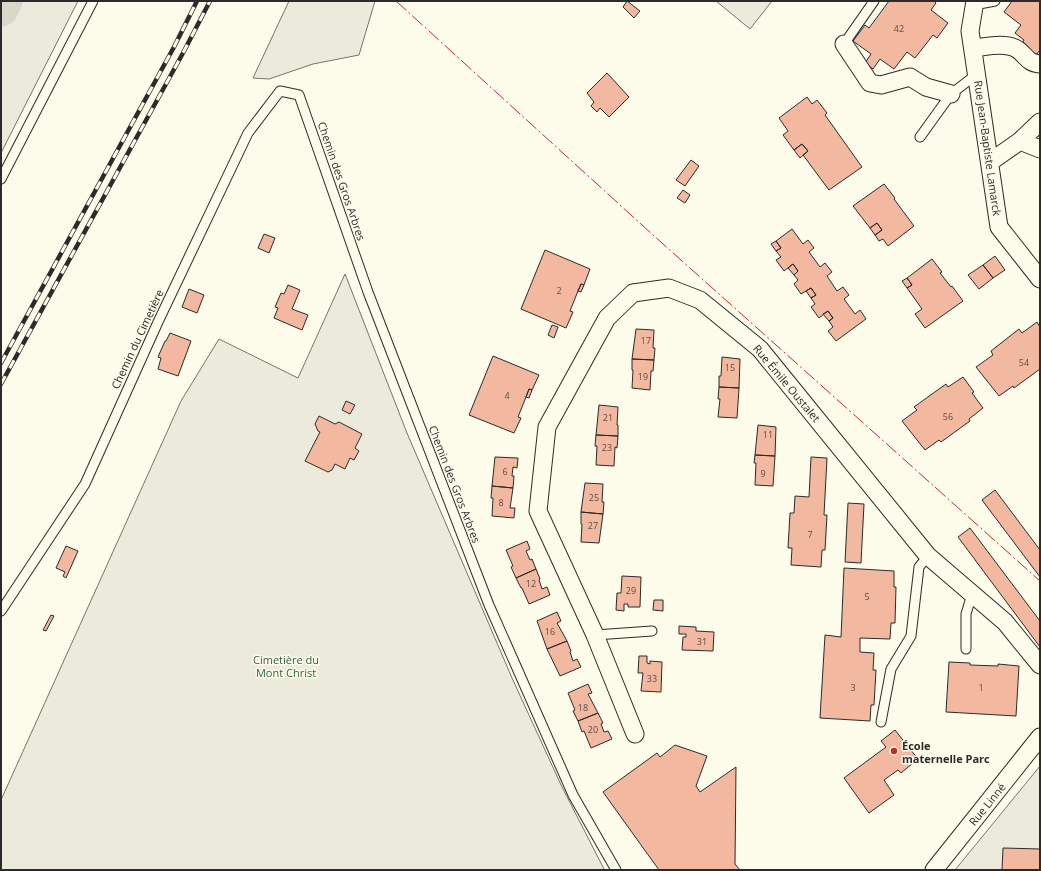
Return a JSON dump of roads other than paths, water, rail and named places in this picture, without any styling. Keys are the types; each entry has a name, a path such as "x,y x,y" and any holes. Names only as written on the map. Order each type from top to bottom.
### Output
{"street":[{"name":"Rue Jean-Baptiste Lamarck","path":"975,3 970,31 999,227 1040,279"},
{"path":"844,44 870,83 881,85 910,77 926,87 951,94"},
{"path":"973,48 1001,45 1016,49 1028,60 1040,64"},
{"path":"990,162 1020,141 1040,122"},
{"path":"1020,141 1040,149"},
{"name":"Rue Émile Oustalet","path":"635,734 595,635 538,511 547,427 607,318 633,293 669,288 700,300 760,348 928,556 1005,622 1040,665"},
{"name":"Rue Linné","path":"934,870 1040,737"}],"lane":[{"path":"1,179 92,1"},
{"path":"844,44 874,1"},
{"name":"Rue Jean-Baptiste Lamarck","path":"975,3 994,1"},
{"name":"Rue Jean-Baptiste Lamarck","path":"920,137 951,94 977,74"},
{"name":"Chemin du Cimetière","path":"1,611 85,484 158,322 248,133 280,91 299,95"},
{"name":"Chemin des Gros Arbres","path":"299,95 368,292 489,605 573,795 616,870"},
{"path":"881,722 891,669 911,636 919,567 928,556"},
{"path":"966,649 966,614 972,594"},
{"path":"595,635 652,632"}],"waterway":[{"path":"1,9 5,1"}],"railway":[{"path":"1,363 174,47 197,1"},
{"path":"1,384 183,53 210,1"}],"place":[{"name":"École maternelle Parc","path":"894,751"}],"park label":[{"name":"Cimetière du Mont Christ","path":"286,665"}]}
